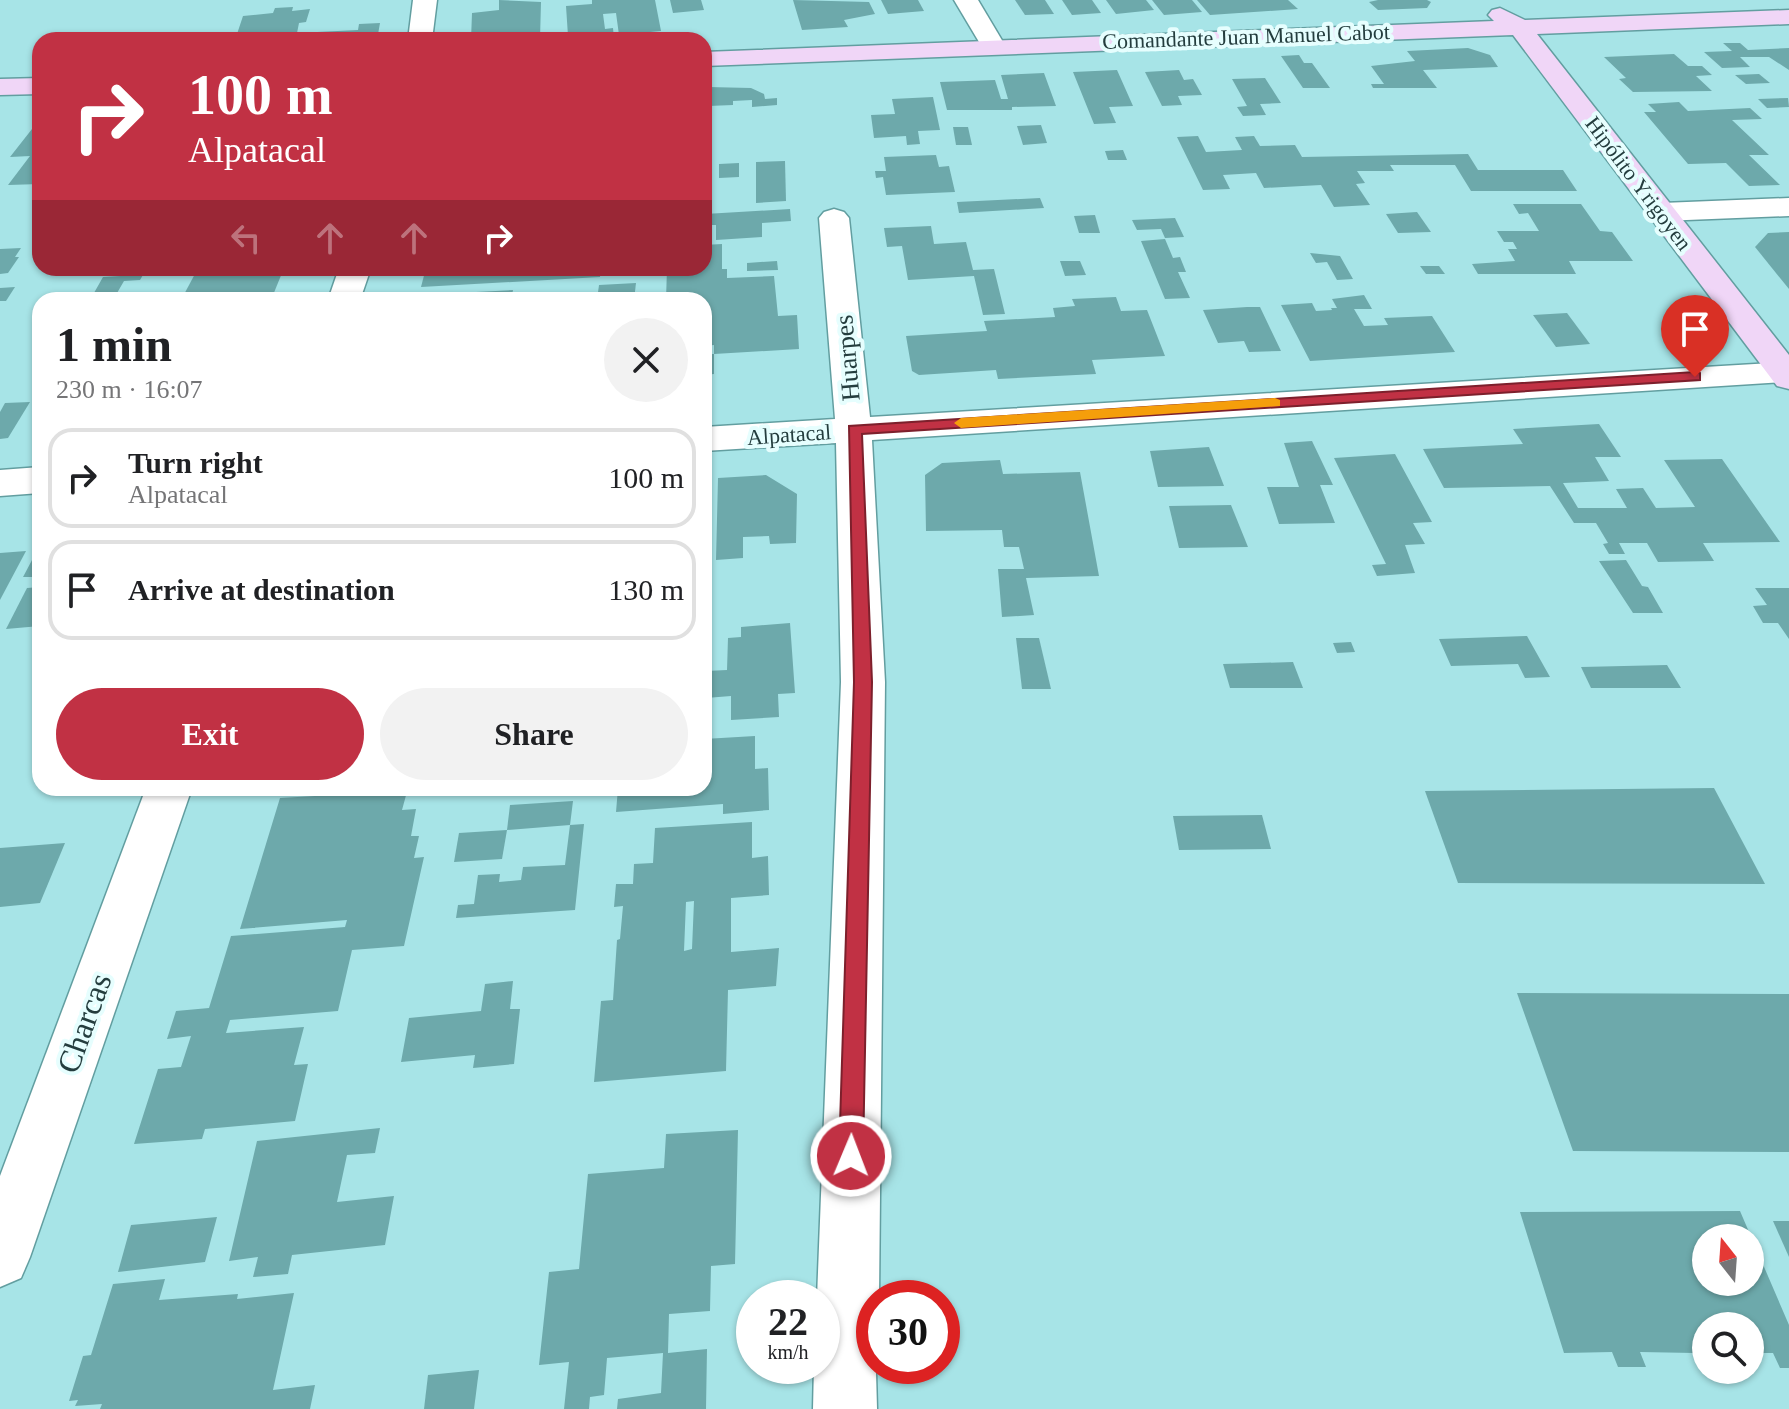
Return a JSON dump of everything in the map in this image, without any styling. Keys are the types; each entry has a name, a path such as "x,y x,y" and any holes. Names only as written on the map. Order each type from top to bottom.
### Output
{"main road":[{"name":"Hipólito Yrigoyen","path":"1477,0 1518,26 1786,375"},
{"name":"Comandante Juan Manuel Cabot","path":"712,59 1789,17"},
{"path":"0,87 32,86"}],"street":[{"path":"421,32 425,0"},
{"path":"966,0 994,47"},
{"path":"1662,212 1789,207"},
{"name":"Huarpes","path":"834,218 854,430 863,682 845,1409"},
{"name":"Alpatacal","path":"712,439 1786,375"},
{"path":"0,483 32,481"},
{"name":"Charcas","path":"0,1257 166,796"}],"building":[{"path":"499,0 541,2 540,32 471,32 472,13 499,10"},
{"path":"592,0 655,0 661,31 619,32 616,13 603,14 605,29 613,28 613,32 568,32 566,6 592,4"},
{"path":"670,0 701,0 704,10 673,13"},
{"path":"793,0 869,2 875,14 844,20 848,27 802,30"},
{"path":"881,0 918,0 924,11 888,14"},
{"path":"1015,0 1045,0 1054,14 1025,15"},
{"path":"1062,0 1092,0 1101,13 1072,15"},
{"path":"1106,0 1146,0 1154,10 1116,14"},
{"path":"1152,0 1192,0 1202,12 1164,15"},
{"path":"1197,0 1288,0 1298,9 1210,15"},
{"path":"1369,2 1431,2 1427,8 1378,10"},
{"path":"293,7 292,11 310,9 306,22 299,23 297,32 238,32 243,16 273,13 275,8"},
{"path":"380,23 378,32 317,32 358,30 359,24"},
{"path":"1723,43 1740,43 1748,50 1789,48 1789,70 1769,57 1740,57 1750,67 1722,68 1704,52 1732,51"},
{"path":"1468,48 1490,55 1498,67 1423,70 1437,88 1373,88 1371,84 1384,84 1371,66 1415,61 1407,51"},
{"path":"1674,54 1688,66 1702,66 1712,75 1696,76 1712,91 1633,92 1619,79 1626,78 1604,57"},
{"path":"1299,55 1304,63 1312,63 1330,88 1303,88 1281,56"},
{"path":"1117,70 1133,106 1109,107 1116,123 1094,124 1073,72"},
{"path":"1179,70 1184,80 1193,79 1202,95 1178,96 1182,105 1162,106 1145,72"},
{"path":"1044,73 1056,106 947,110 940,82 995,80 1001,99 1008,99 1001,75"},
{"path":"1759,74 1770,83 1746,84 1735,75"},
{"path":"1265,78 1281,103 1260,104 1266,115 1243,116 1237,107 1247,106 1232,79"},
{"path":"712,87 751,88 764,94 765,99 777,98 777,105 752,107 752,100 733,101 733,105 712,106"},
{"path":"933,97 940,130 918,131 920,144 907,145 906,136 874,138 871,115 895,114 892,99"},
{"path":"1788,98 1789,107 1767,108 1758,99"},
{"path":"1679,102 1688,111 1750,108 1762,119 1732,120 1769,155 1749,155 1780,185 1749,186 1726,163 1688,164 1644,112 1656,112 1648,104"},
{"path":"1041,125 1047,143 1023,145 1017,126"},
{"path":"953,127 968,127 972,145 956,145"},
{"path":"32,129 32,184 8,185 30,156 10,157"},
{"path":"1198,136 1206,152 1242,150 1235,137 1254,136 1260,146 1295,145 1302,157 1468,154 1478,170 1563,170 1577,191 1471,191 1455,165 1390,165 1394,171 1357,171 1365,183 1356,184 1370,205 1334,207 1321,185 1264,188 1256,173 1223,175 1230,189 1203,190 1177,137"},
{"path":"1123,150 1127,160 1108,160 1105,151"},
{"path":"936,155 939,167 949,166 955,192 886,195 883,177 876,178 875,171 886,171 884,157"},
{"path":"785,161 786,201 756,203 756,162"},
{"path":"739,163 739,177 719,178 719,164"},
{"path":"1040,198 1044,208 959,213 957,202"},
{"path":"1513,204 1581,204 1600,231 1612,232 1633,261 1569,261 1576,274 1478,274 1472,264 1515,261 1508,249 1517,249 1513,242 1504,242 1497,231 1539,231 1528,213 1519,214"},
{"path":"790,209 791,221 762,223 762,237 716,240 712,214"},
{"path":"1417,212 1431,232 1398,233 1386,214"},
{"path":"1095,215 1100,233 1079,233 1074,216"},
{"path":"1175,218 1184,237 1165,238 1161,229 1137,230 1132,220"},
{"path":"931,226 934,244 966,242 973,270 994,269 1005,314 983,315 974,276 908,280 902,246 887,247 884,228"},
{"path":"1789,232 1789,289 1755,247 1768,233"},
{"path":"1165,239 1173,258 1180,257 1186,272 1178,272 1190,298 1165,299 1141,241"},
{"path":"722,244 722,269 727,269 727,278 774,276 778,316 797,315 799,349 714,354 712,292 666,292 667,276 712,276 712,245"},
{"path":"21,248 8,273 0,274 0,249"},
{"path":"1310,253 1340,256 1353,279 1337,280 1327,262 1316,263"},
{"path":"777,261 778,270 747,271 747,263"},
{"path":"1060,261 1080,261 1086,275 1065,276"},
{"path":"1420,266 1439,266 1445,274 1426,274"},
{"path":"142,276 140,280 124,281 118,292 95,292 103,277"},
{"path":"194,276 281,276 274,292 185,292"},
{"path":"424,276 600,276 600,277 421,287"},
{"path":"636,283 635,292 598,292 599,285"},
{"path":"15,287 6,301 0,301 0,288"},
{"path":"1364,295 1372,309 1354,309 1364,326 1388,325 1384,318 1432,316 1455,352 1310,361 1281,305 1312,303 1316,311 1332,310 1337,308 1332,299"},
{"path":"1116,297 1121,311 1147,310 1165,356 1092,360 1096,374 998,379 996,370 919,375 912,371 906,336 987,331 984,321 1055,317 1053,308 1075,306 1072,299"},
{"path":"1260,307 1281,351 1249,352 1244,341 1218,343 1203,310"},
{"path":"1567,313 1590,344 1556,347 1533,315"},
{"path":"712,354 714,354 712,374"},
{"path":"30,402 8,438 0,439 0,412 5,403"},
{"path":"1599,424 1621,457 1595,457 1609,481 1563,483 1578,508 1627,508 1616,489 1643,488 1656,508 1695,507 1664,460 1722,459 1780,542 1703,543 1714,561 1658,562 1647,543 1619,543 1625,554 1609,554 1603,544 1608,543 1596,523 1574,523 1550,486 1444,488 1423,449 1523,444 1513,429"},
{"path":"1312,441 1333,485 1320,485 1335,523 1279,524 1267,487 1299,487 1284,443"},
{"path":"1209,447 1224,486 1158,487 1150,451"},
{"path":"1395,454 1432,522 1413,523 1425,544 1405,545 1415,573 1377,576 1372,565 1386,564 1334,458"},
{"path":"1000,460 1003,474 1080,472 1099,576 1026,578 1034,615 1002,617 998,569 1024,569 1019,547 1004,547 1002,530 926,531 925,475 942,463"},
{"path":"766,475 797,494 796,543 770,544 769,536 743,537 743,558 716,560 718,478"},
{"path":"1231,505 1248,547 1179,548 1169,506"},
{"path":"26,551 0,600 0,553"},
{"path":"32,560 32,577 23,577"},
{"path":"1626,560 1642,586 1648,587 1663,613 1633,613 1599,561"},
{"path":"27,588 32,588 32,627 6,629"},
{"path":"1755,588 1789,588 1789,639 1778,623 1763,623 1753,606 1767,605"},
{"path":"790,623 795,693 778,694 779,717 731,720 731,696 712,698 712,671 727,670 728,638 741,637 741,627"},
{"path":"1527,636 1550,677 1525,678 1518,664 1451,666 1439,639"},
{"path":"1016,638 1039,638 1051,689 1022,689"},
{"path":"1351,642 1355,652 1337,653 1333,643"},
{"path":"1293,662 1303,688 1230,688 1223,664"},
{"path":"1667,665 1681,688 1591,688 1581,667"},
{"path":"755,736 755,769 768,768 769,810 723,814 723,804 616,812 617,796 712,796 712,739"},
{"path":"1714,788 1765,884 1458,883 1425,791"},
{"path":"406,796 402,810 416,809 411,836 419,836 414,858 424,857 404,946 352,950 338,1011 230,1020 226,1033 304,1027 294,1065 308,1064 295,1121 205,1129 202,1139 134,1144 158,1069 181,1067 191,1036 167,1039 176,1011 209,1008 231,936 345,927 347,920 240,929 280,798"},
{"path":"573,801 570,825 507,830 510,805"},
{"path":"1262,815 1271,849 1179,850 1173,816"},
{"path":"752,822 752,858 768,856 769,895 731,898 731,952 779,948 776,986 728,990 726,1071 594,1082 601,1001 613,1000 617,940 620,939 623,906 614,907 616,884 633,884 634,864 653,863 655,828","holes":["694,901 692,949 684,951 686,902"]},
{"path":"584,824 575,910 456,918 458,905 474,904 478,875 500,874 499,882 521,880 523,867 565,865 570,825"},
{"path":"507,830 502,859 454,862 459,833"},
{"path":"65,843 40,903 0,907 0,848"},
{"path":"513,981 510,1009 520,1009 514,1064 473,1068 475,1055 401,1062 409,1018 481,1011 485,984"},
{"path":"1517,993 1789,994 1789,1152 1573,1151"},
{"path":"380,1128 375,1153 347,1155 337,1202 394,1196 385,1245 292,1255 288,1274 253,1277 258,1257 229,1261 257,1141"},
{"path":"738,1130 735,1264 711,1266 710,1311 669,1314 668,1353 707,1349 706,1409 617,1409 618,1399 661,1393 663,1353 607,1358 604,1395 590,1397 589,1409 564,1409 569,1362 539,1365 549,1272 579,1269 588,1174 664,1168 666,1134"},
{"path":"1740,1211 1746,1224 1692,1224 1692,1296 1764,1296 1764,1267 1789,1325 1789,1368 1780,1368 1773,1353 1764,1353 1764,1312 1692,1312 1692,1353 1640,1352 1646,1367 1618,1367 1612,1352 1564,1353 1520,1212"},
{"path":"217,1217 205,1262 118,1272 131,1225"},
{"path":"1773,1221 1789,1221 1789,1257"},
{"path":"165,1279 159,1300 238,1294 237,1299 294,1293 273,1390 315,1385 310,1409 100,1409 102,1404 75,1406 78,1400 69,1401 83,1356 91,1355 113,1284"},
{"path":"479,1370 474,1409 424,1409 428,1375"}],"slow traffic":[{"path":"961,423 1275,403"}],"route":[{"path":"851,1156 863,682 854,430 1695,377"}]}
